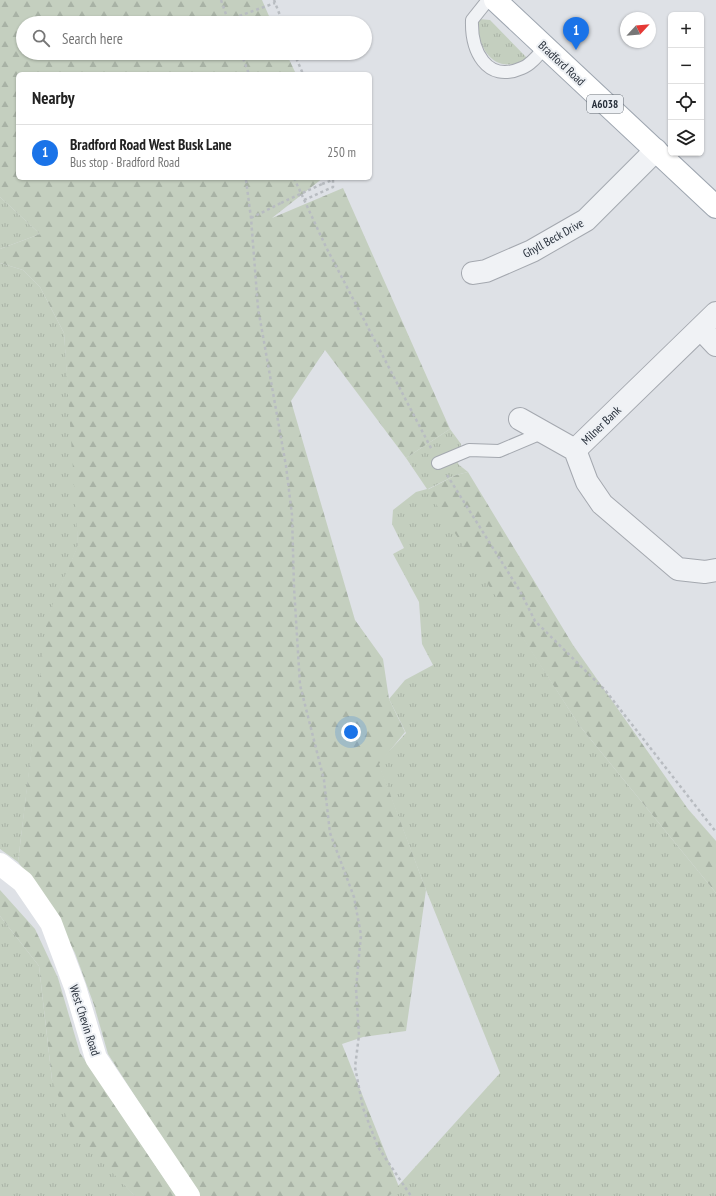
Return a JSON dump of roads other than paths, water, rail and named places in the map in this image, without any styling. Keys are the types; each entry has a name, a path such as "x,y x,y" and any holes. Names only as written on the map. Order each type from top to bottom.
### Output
{"street":[{"name":"Bradford Road","path":"495,0 716,208"},
{"name":"Ghyll Beck Drive","path":"473,273 486,271 532,251 586,220 656,150"},
{"name":"Milner Bank","path":"716,313 575,450 587,482 602,504 678,569 705,572 716,570"},
{"path":"701,329 716,345"},
{"path":"520,419 575,450"},
{"name":"West Chevin Road","path":"0,864 23,882 50,923 75,987 96,1058 190,1196"}],"lane":[{"path":"488,0 472,20 474,46 482,61 494,70 506,72 523,68 545,47"},
{"path":"438,463 469,450 499,451 544,432"}],"place":[{"name":"Bradford Road West Busk Lane","path":"576,50"}]}
